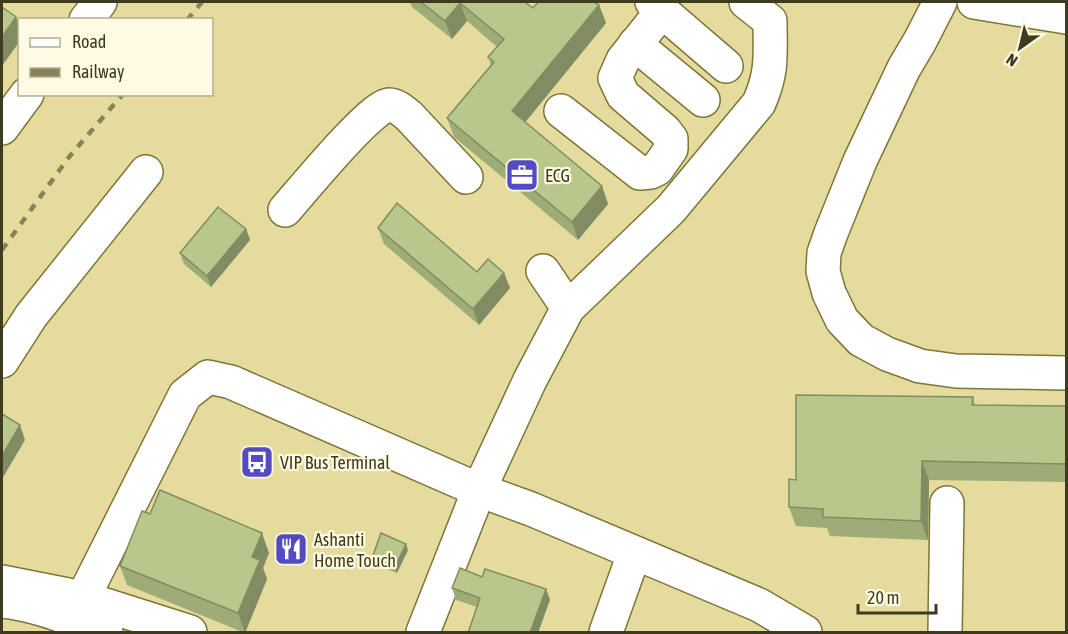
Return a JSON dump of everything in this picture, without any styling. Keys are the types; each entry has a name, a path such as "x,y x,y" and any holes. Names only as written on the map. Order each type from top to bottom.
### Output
{"main road":[{"path":"88,18 100,2"},
{"path":"940,2 904,68 860,161 831,233 824,253 823,271 829,293 842,320 861,340 887,354 920,366 956,371 1066,373"},
{"path":"974,2 1066,17"},
{"path":"561,111 640,173 651,172 657,169 671,149 671,139 665,131 623,95 615,78 617,69 657,6 726,66"},
{"path":"423,633 479,490 530,380 568,308 671,208 759,103 768,82 770,67 767,8"},
{"path":"635,44 703,99"},
{"path":"2,128 26,96"},
{"path":"285,210 363,122 382,107 390,105 399,108 409,116 466,177"},
{"path":"2,361 31,316 146,172"},
{"path":"543,271 568,308"},
{"path":"83,598 185,395 208,377 231,382 479,490 531,509 759,605 805,633"},
{"path":"945,633 947,503"},
{"path":"606,633 634,554"},
{"path":"2,582 83,598 190,633"},
{"path":"2,601 15,602 106,633"},
{"path":"2,619 39,633"}],"building":[{"path":"421,2 525,2 533,8 538,2 594,2 599,5 512,111 602,186 572,222 447,118 494,62 488,57 504,39 460,3 445,21"},
{"path":"2,7 16,17 2,37"},
{"path":"397,203 477,272 488,259 504,273 473,309 378,228"},
{"path":"218,207 246,229 207,276 180,253"},
{"path":"796,395 973,397 972,405 1066,406 1066,464 922,461 921,521 823,517 823,509 789,507 789,479 796,480"},
{"path":"2,414 20,425 2,456"},
{"path":"160,490 262,533 252,557 260,560 238,613 120,566 142,511 150,514"},
{"path":"381,533 406,544 395,567 372,558"},
{"path":"460,568 482,577 485,569 546,589 530,633 468,633 480,598 452,588"}],"railway":[{"path":"189,18 202,2"},
{"path":"2,250 69,157 121,96"}],"place":[{"name":"ECG","path":"522,175"},
{"name":"VIP Bus Terminal","path":"257,462"},
{"name":"Ashanti Home Touch","path":"291,549"}]}
